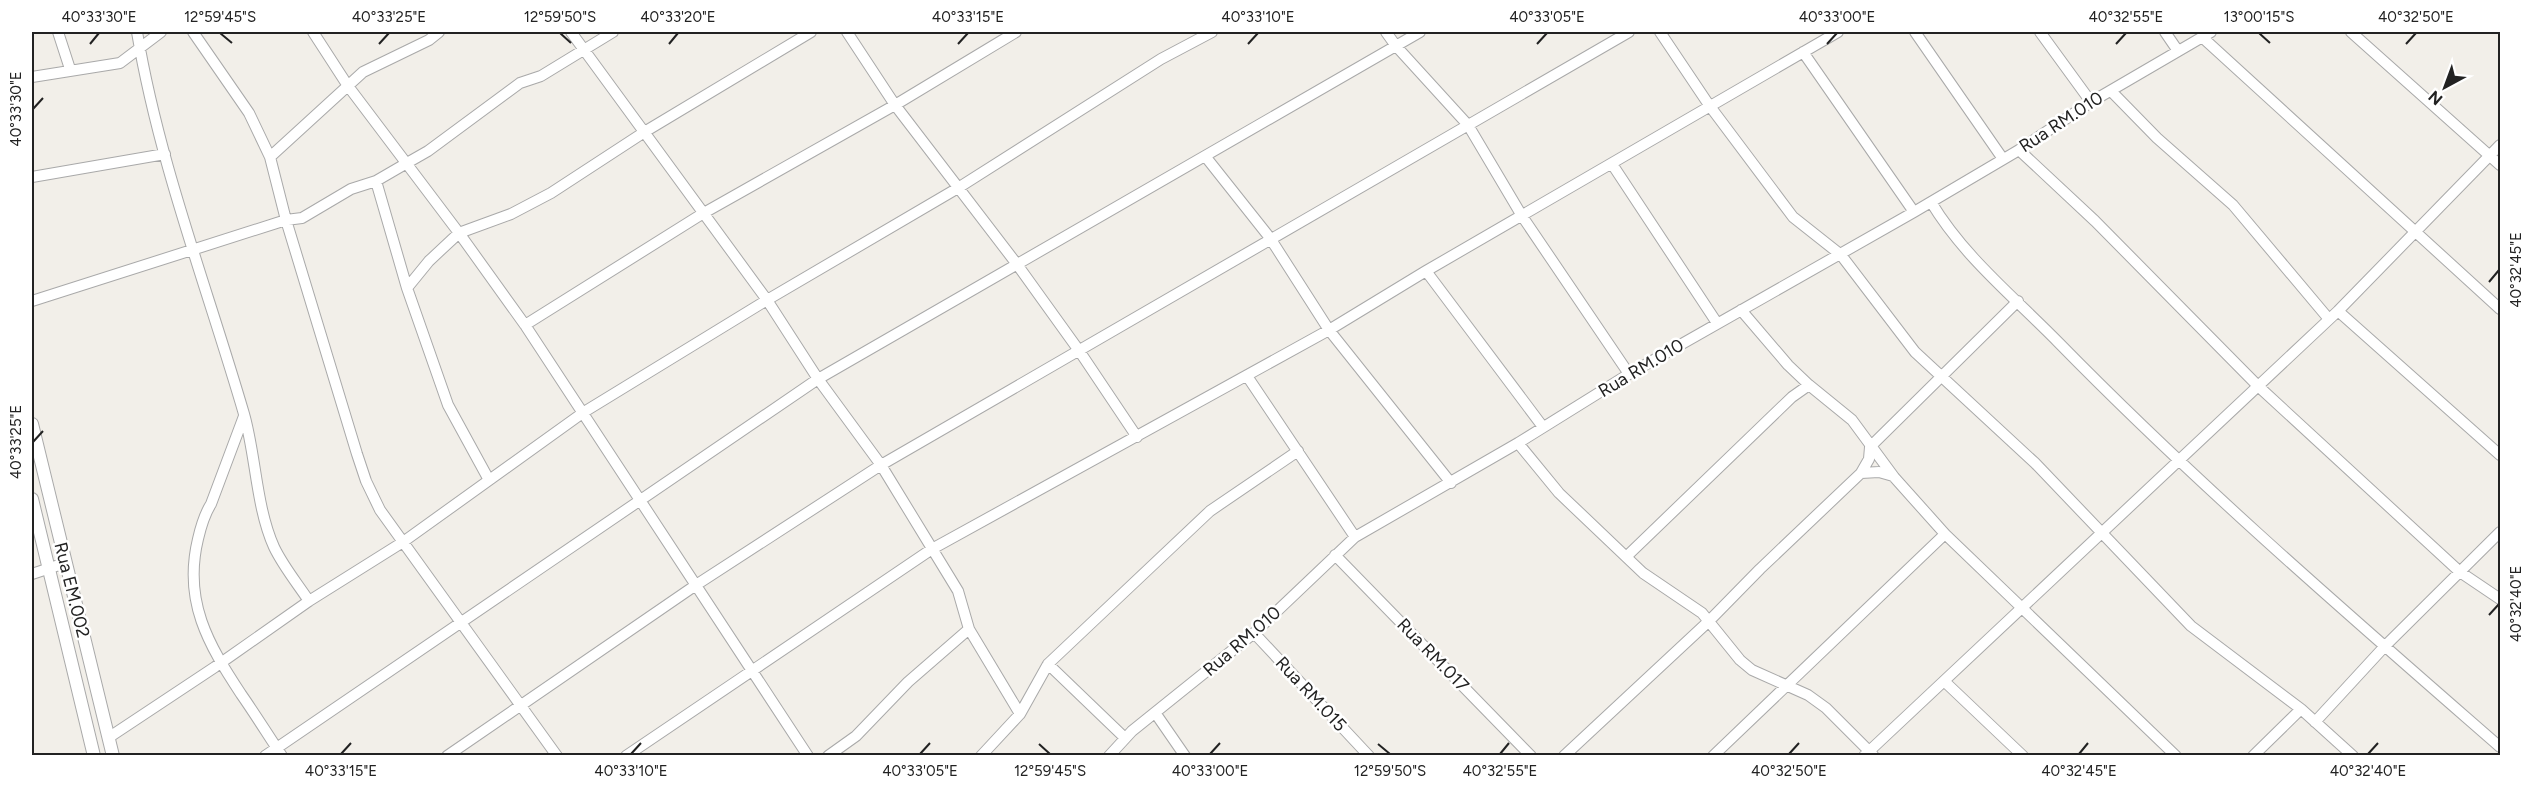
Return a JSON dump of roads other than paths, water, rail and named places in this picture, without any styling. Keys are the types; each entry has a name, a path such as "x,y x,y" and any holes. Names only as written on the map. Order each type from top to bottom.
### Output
{"street":[{"path":"58,32 70,69"},
{"path":"137,32 165,154 192,250 244,416 268,530 282,561 309,601"},
{"path":"32,77 70,69 120,63 161,32"},
{"path":"193,32 249,113 270,157 286,220 366,481 380,510 556,756"},
{"path":"313,32 348,86 459,232 525,325 808,756"},
{"path":"270,157 363,72 429,40 439,32"},
{"path":"571,32 767,300 818,379 881,465 958,591 969,629 1020,714"},
{"path":"32,301 286,220 302,218 351,189 376,181 428,151 520,83 541,76 613,32"},
{"path":"407,288 429,261 459,232 511,214 551,193 645,131 811,32"},
{"path":"847,32 895,105 1016,263 1137,437"},
{"path":"525,325 702,214 895,105 1016,32"},
{"path":"108,738 309,601 403,542 584,412 767,300 958,188 1161,59 1212,32"},
{"path":"1386,32 1468,125 1522,216 1629,374"},
{"path":"265,756 279,752 638,499 818,379 1420,32"},
{"path":"447,756 696,585 881,465 1080,352 1270,238 1629,32"},
{"path":"1660,32 1709,105 1793,217 1841,255 1870,296 1915,352 2035,463 2104,532 2191,626 2301,709 2353,756"},
{"path":"626,756 751,669 932,549 1329,330 1709,105 1838,32"},
{"path":"1915,32 2003,159"},
{"path":"2040,32 2091,102"},
{"path":"2165,32 2178,51"},
{"path":"2351,32 2500,165"},
{"path":"2207,34 2500,309"},
{"name":"Rua RM.010","path":"1109,756 1125,738 1254,633 1355,537 1451,483 1629,374 1931,202 2019,150 2091,102 2207,34"},
{"path":"1803,52 1914,212"},
{"path":"2110,91 2157,138 2234,205 2328,318"},
{"path":"1518,443 1559,493 1643,573 1694,607 1709,621 1740,660 1752,670 1808,695 1826,708 1869,754 2338,311 2500,145"},
{"path":"2019,150 2095,221 2259,386 2460,572 2500,599"},
{"path":"32,177 165,154"},
{"path":"1205,156 1270,238 1329,330 1451,483"},
{"path":"1612,164 1717,323"},
{"path":"376,181 407,288 448,405 489,480"},
{"path":"1931,202 1957,240 1988,274 2180,461 2500,747"},
{"path":"1426,271 1544,427"},
{"path":"1564,756 1709,621 1861,473 1869,459 1870,447 2018,301"},
{"path":"1741,310 1788,365 1852,420 1894,477 1945,534 2176,756"},
{"path":"2338,311 2500,455"},
{"path":"1246,376 1355,537"},
{"path":"1627,556 1792,397 1809,385"},
{"path":"244,416 211,504 205,514 195,554 195,585 199,614 206,636 279,752"},
{"name":"Rua EM.002","path":"32,424 113,756"},
{"path":"981,756 1020,714 1048,664 1210,511 1298,451"},
{"path":"1861,473 1879,472 1894,477"},
{"name":"Rua EM.002","path":"32,499 94,756"},
{"path":"2315,722 2385,646 2500,532"},
{"path":"1713,756 1945,534"},
{"name":"Rua RM.017","path":"1335,555 1532,756"},
{"path":"32,574 65,563"},
{"path":"828,756 856,736 908,682 969,629"},
{"name":"Rua RM.015","path":"1254,633 1369,756"},
{"path":"1048,664 1125,738"},
{"path":"1944,681 2023,756"},
{"path":"2253,756 2301,709"},
{"path":"1156,714 1185,756"}]}
